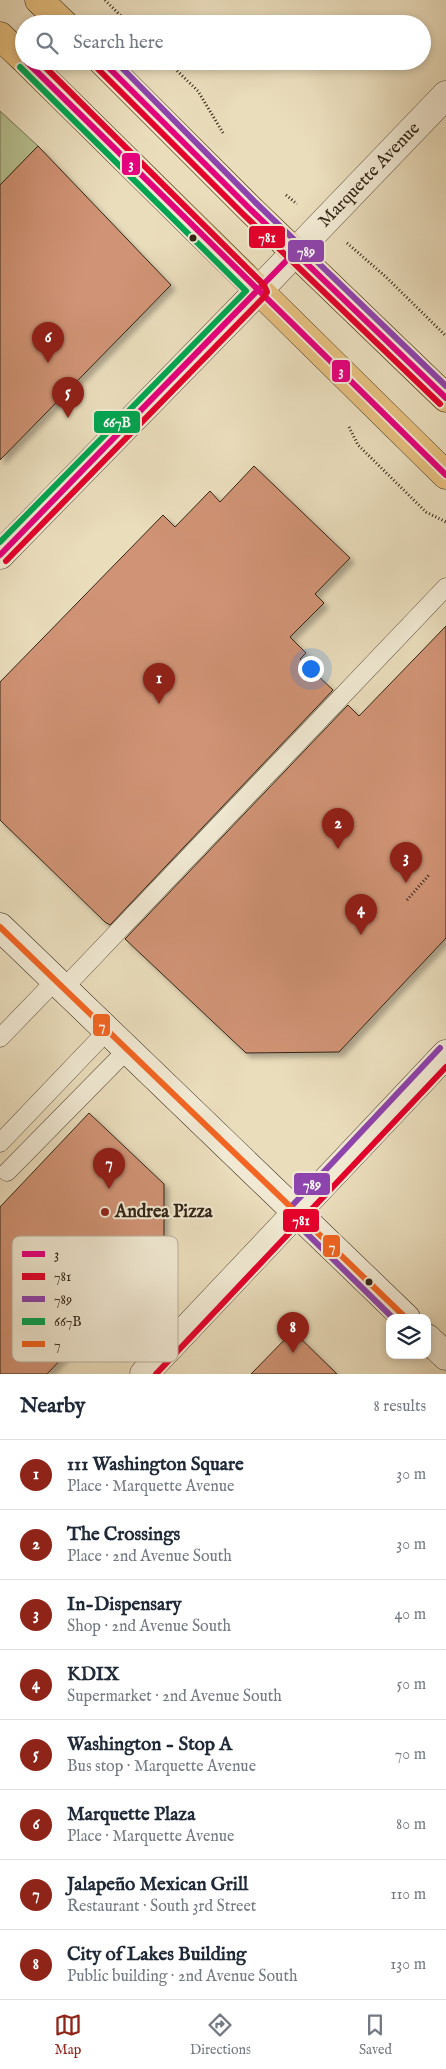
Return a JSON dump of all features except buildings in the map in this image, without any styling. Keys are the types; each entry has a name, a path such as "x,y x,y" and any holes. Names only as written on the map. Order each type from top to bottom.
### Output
{"main road":[{"path":"40,0 55,15"},
{"path":"0,36 15,50"},
{"path":"35,70 446,475"},
{"path":"111,70 249,208 446,398"}],"street":[{"name":"Marquette Avenue","path":"0,555 446,95"},
{"path":"0,927 402,1314"},
{"path":"178,1338 446,1054"},
{"path":"431,1342 446,1356"},
{"path":"144,1374 155,1362"}],"lane":[{"path":"0,1038 60,984 446,586"},
{"path":"0,1142 108,1030"},
{"path":"7,1172 128,1049"}],"path":[{"path":"105,0 120,15"},
{"path":"176,70 198,91 228,139"},
{"path":"284,194 290,198"},
{"path":"360,254 446,336"},
{"path":"408,900 429,875"}],"green space":[{"path":"0,111 38,146 0,185"}],"transit line":[{"name":"667B","path":"0,542 246,291 23,70"},
{"name":"3","path":"35,70 446,475"},
{"name":"781","path":"6,561 267,292 264,285 48,70"},
{"name":"781","path":"99,70 243,214 440,404"},
{"name":"3","path":"111,70 249,208 446,398"},
{"name":"789","path":"124,70 255,202 446,386"},
{"name":"3","path":"0,555 288,259"},
{"name":"7","path":"0,927 402,1314"},
{"name":"789","path":"389,1314 291,1218 288,1210 440,1048"},
{"name":"781","path":"178,1351 446,1067"},
{"name":"781","path":"156,1374 167,1362"}],"place":[{"name":"Marquette Plaza","path":"48,363"},
{"name":"Washington - Stop A","path":"68,418"},
{"name":"111 Washington Square","path":"159,704"},
{"name":"The Crossings","path":"338,849"},
{"name":"In-Dispensary","path":"406,883"},
{"name":"KDIX","path":"361,935"},
{"name":"Jalapeño Mexican Grill","path":"109,1189"},
{"name":"Andrea Pizza","path":"105,1212"},
{"name":"City of Lakes Building","path":"293,1353"}]}
